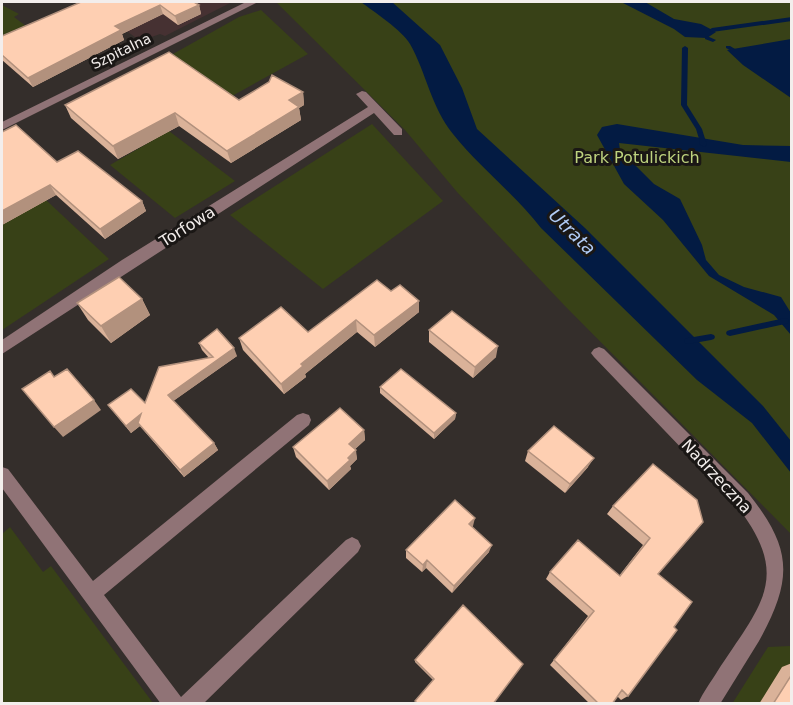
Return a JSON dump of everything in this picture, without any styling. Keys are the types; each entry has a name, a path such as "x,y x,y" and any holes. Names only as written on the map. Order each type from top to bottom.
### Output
{"street":[{"name":"Szpitalna","path":"2,126 253,2"},
{"path":"362,94 398,132"},
{"name":"Torfowa","path":"2,348 127,264 375,107"},
{"name":"Nadrzeczna","path":"599,353 737,495 770,540 778,565 777,590 761,621 708,704"},
{"path":"91,594 303,420"},
{"path":"2,475 174,704"},
{"path":"189,704 351,546"}],"shaded area":[{"path":"106,2 232,2 165,36 160,34 146,39 143,43 94,7"}],"green space":[{"name":"Park Potulickich","path":"276,2 791,2 791,534 564,305 457,192 405,130"},
{"path":"2,5 19,14 14,17 34,32 2,47"},
{"path":"261,10 308,54 223,101 164,59 239,17"},
{"path":"372,124 443,201 323,289 230,215"},
{"path":"169,131 235,181 175,218 110,165"},
{"path":"46,200 109,259 2,330 2,225"},
{"path":"10,527 43,572 51,566 153,703 2,703 2,534"},
{"path":"791,646 791,703 732,704 768,647"}],"water":[{"name":"Utrata","path":"361,2 392,2 440,45 462,88 477,129 585,228 763,406 791,441 791,473 752,423 697,380 541,228 463,146 445,124 410,44 394,27"},
{"path":"621,2 645,2 674,19 701,24 716,32 707,38 685,37"},
{"path":"791,39 791,98 743,65 727,50"},
{"path":"617,124 743,145 791,146 791,162 619,143 620,150 654,184 680,199 702,245 706,260 719,275 744,287 781,297 791,313 791,335 774,315 709,276 663,220 624,184 597,135 602,127"}],"building":[{"path":"81,2 194,2 199,5 175,16 160,5 115,26 121,30 28,78 2,55 2,36"},
{"path":"169,52 239,100 269,82 272,75 303,92 289,100 299,107 227,151 175,113 113,146 65,105"},
{"path":"16,125 57,162 78,151 142,201 100,229 50,185 2,211 2,132"},
{"path":"119,277 142,299 101,326 77,303"},
{"path":"377,280 391,291 400,285 419,301 374,335 356,320 301,364 303,366 281,384 239,338 281,307 308,332"},
{"path":"452,311 498,346 475,367 429,330"},
{"path":"217,329 234,348 168,395 214,443 180,470 138,423 141,414 126,426 108,405 131,389 145,403 159,367 213,357 199,343"},
{"path":"67,369 94,400 54,427 22,389 50,371 54,377"},
{"path":"401,369 456,413 434,433 380,387"},
{"path":"340,408 364,430 349,444 356,450 348,458 350,460 327,481 293,447"},
{"path":"554,426 594,458 570,484 528,451"},
{"path":"653,464 697,500 703,522 658,574 692,602 674,627 677,630 628,696 622,690 612,704 599,704 554,660 594,611 550,572 578,540 620,576 650,538 613,506"},
{"path":"455,500 475,518 469,524 492,545 454,586 427,560 423,565 406,550"},
{"path":"463,605 523,664 493,704 418,704 415,701 434,679 415,660"},
{"path":"792,674 792,704 773,704"}],"waterway":[{"path":"712,30 792,19"},
{"path":"707,38 713,40"},
{"path":"728,47 732,49"},
{"path":"685,48 684,105 699,129 704,145 702,144"},
{"path":"730,333 785,321"},
{"path":"688,341 711,337"}]}
